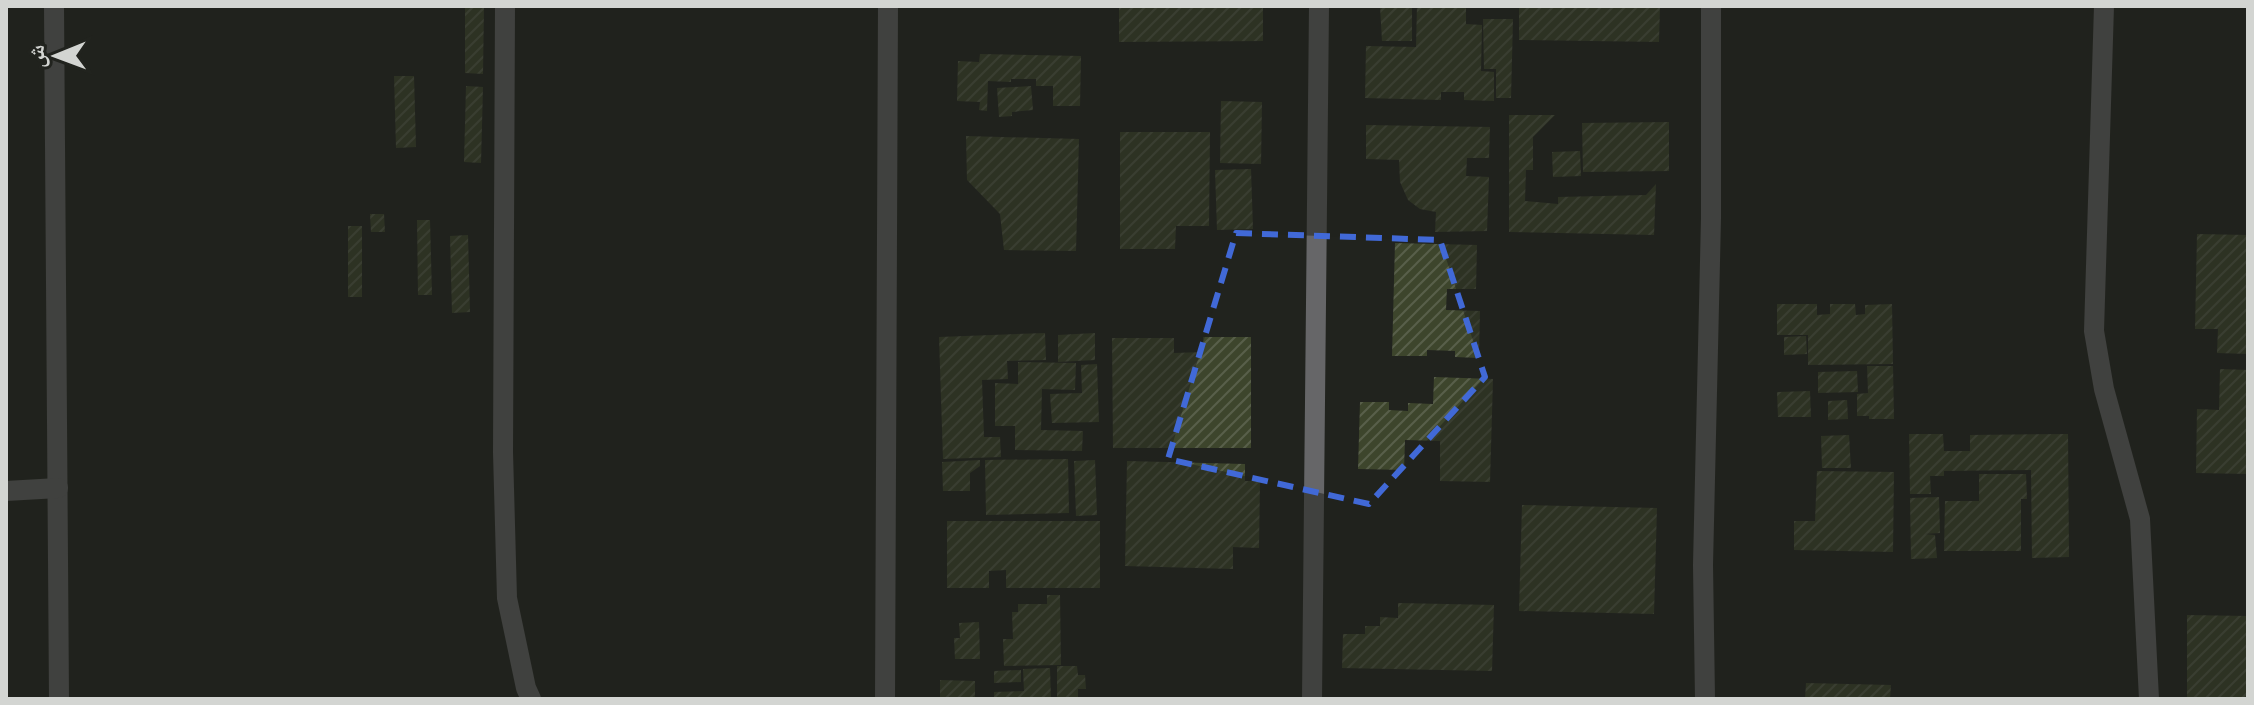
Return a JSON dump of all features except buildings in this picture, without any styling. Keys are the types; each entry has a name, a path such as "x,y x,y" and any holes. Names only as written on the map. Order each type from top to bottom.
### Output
{"street":[{"path":"54,6 59,699"},
{"path":"505,6 503,452 507,598 531,699"},
{"path":"885,699 888,6"},
{"path":"1312,699 1319,6"},
{"path":"1705,699 1703,565 1711,218 1711,6"},
{"path":"2104,6 2094,331 2104,389 2140,519 2149,699"},
{"path":"6,491 58,488"}],"highlighted area":[{"path":"1236,233 1440,240 1485,377 1369,504 1168,459"}]}
